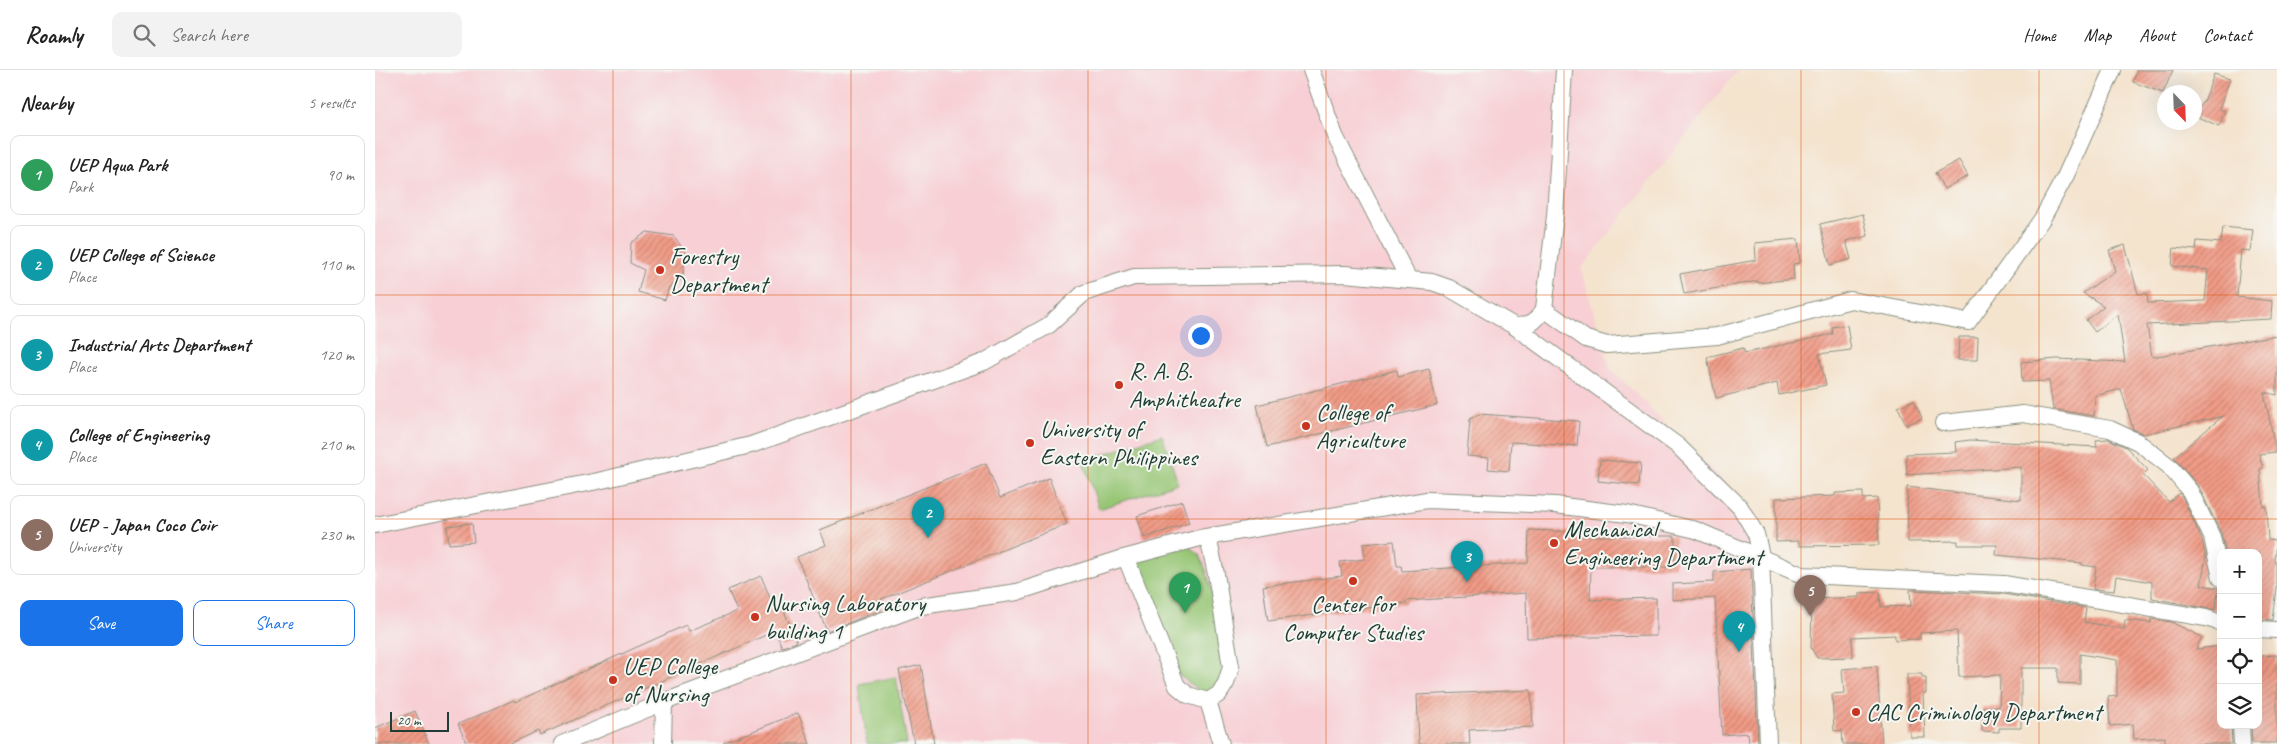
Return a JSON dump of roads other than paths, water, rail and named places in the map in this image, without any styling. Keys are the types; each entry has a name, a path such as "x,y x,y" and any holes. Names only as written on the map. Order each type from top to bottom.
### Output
{"street":[{"path":"1311,70 1335,136 1409,280"},
{"path":"1514,326 1528,326 1537,320 1544,309 1555,216 1564,70"},
{"path":"1544,309 1586,339 1607,346 1717,336 1851,300 1968,322 2042,219 2066,175 2113,70"},
{"path":"375,525 599,481 751,445 984,362 1049,325 1084,293 1134,277 1345,274 1431,282 1449,288 1514,326 1678,446 1740,507 1757,534 1761,556 1768,744"},
{"path":"1943,423 2023,414 2110,429 2138,442 2169,466 2190,491 2212,537 2217,560"},
{"path":"562,744 664,702 921,606 1017,592 1126,558 1208,537 1427,500 1555,505 1627,514 1697,530 1802,575 2004,584 2206,618 2217,622"},
{"path":"1126,558 1177,686 1188,695 1208,701 1219,694 1226,683 1231,667 1217,574 1208,537"},
{"path":"2262,629 2277,630"},
{"path":"1208,701 1221,744"},
{"path":"663,744 664,702"},
{"path":"2241,729 2242,744"}],"place":[{"name":"Forestry Department","path":"660,270"},
{"name":"R. A. B. Amphitheatre","path":"1119,385"},
{"name":"College of Agriculture","path":"1306,426"},
{"name":"University of Eastern Philippines","path":"1030,443"},
{"name":"UEP College of Science","path":"928,538"},
{"name":"Mechanical Engineering Department","path":"1554,543"},
{"name":"Center for Computer Studies","path":"1353,581"},
{"name":"Industrial Arts Department","path":"1467,582"},
{"name":"UEP Aqua Park","path":"1185,613"},
{"name":"UEP - Japan Coco Coir","path":"1810,616"},
{"name":"Nursing Laboratory building 1","path":"755,617"},
{"name":"College of Engineering","path":"1739,652"},
{"name":"UEP College of Nursing","path":"613,680"},
{"name":"CAC Criminology Department","path":"1856,712"}]}
